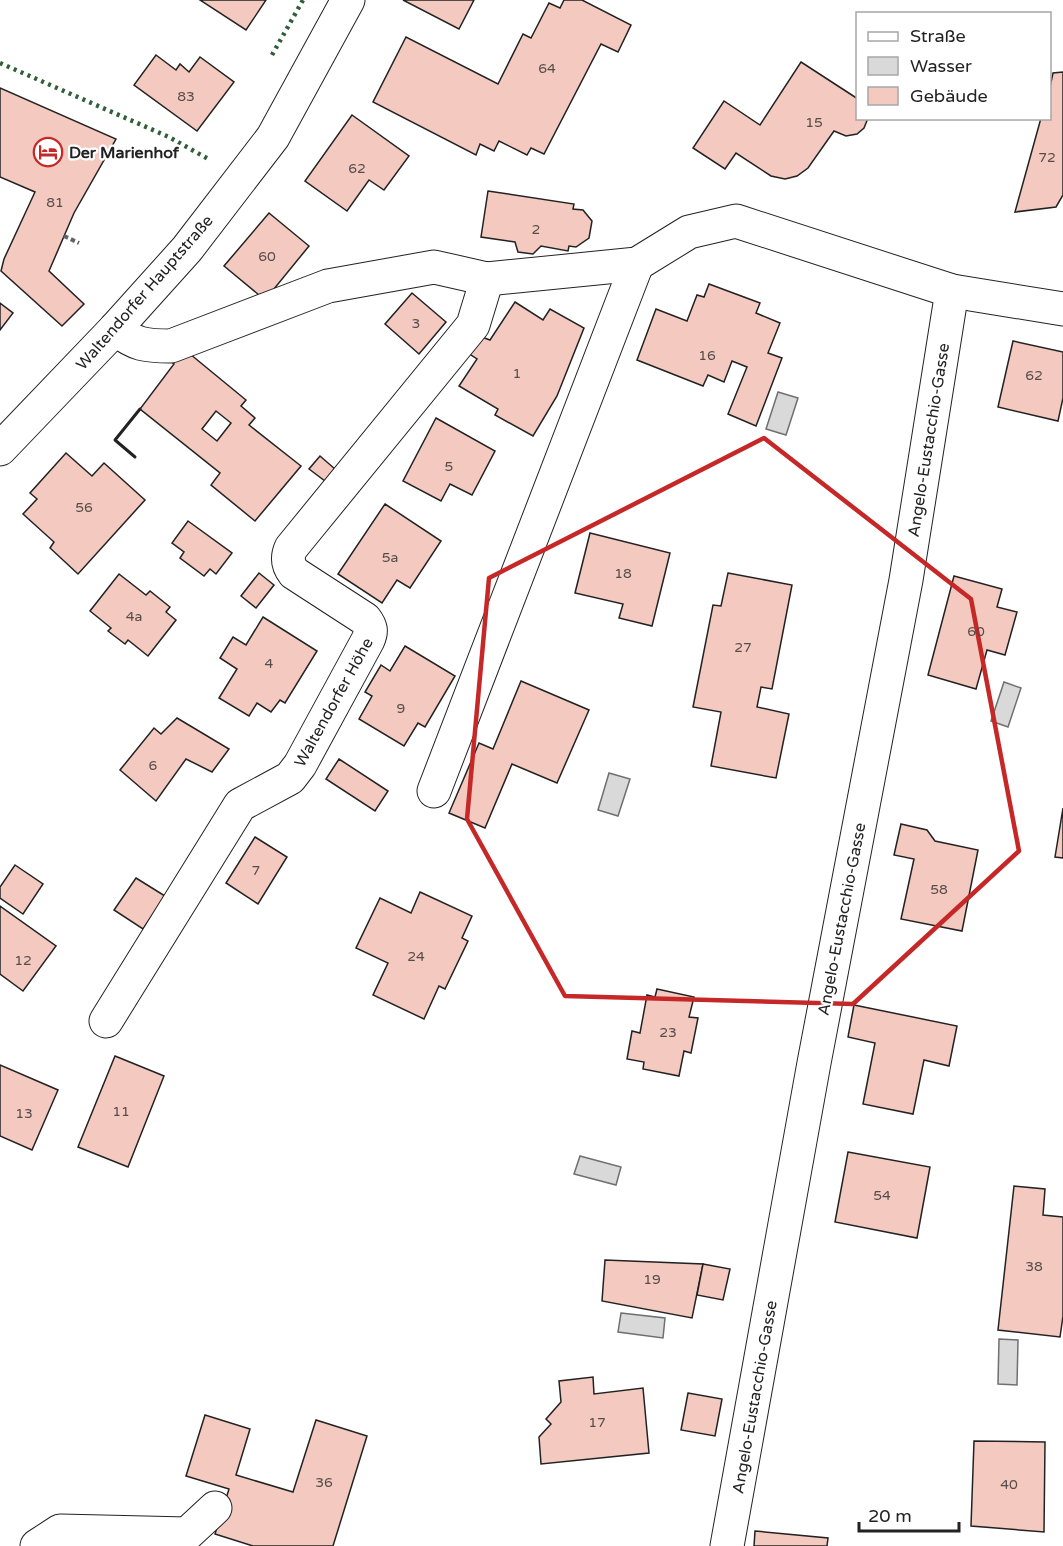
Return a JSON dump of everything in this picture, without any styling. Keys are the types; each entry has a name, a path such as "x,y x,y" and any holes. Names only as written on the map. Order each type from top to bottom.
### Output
{"street":[{"name":"Waltendorfer Hauptstraße","path":"0,449 115,330 187,249 273,137 348,0"},
{"path":"115,330 130,340 147,346 171,346 328,286 434,267 487,279 637,264 689,231 736,221 952,291 1063,309"},
{"path":"434,790 637,264"},
{"name":"Waltendorfer Höhe","path":"106,1022 240,805 290,778 300,765 368,640 371,627 365,619 294,573 288,560 289,554 291,548 473,326 487,279"},
{"name":"Angelo-Eustacchio-Gasse","path":"727,1546 814,1063 906,580 952,291"},
{"path":"37,1546 60,1531 187,1534 215,1508"}],"path":[{"path":"64,236 79,243"}],"highlighted area":[{"path":"764,438 971,599 1019,851 853,1004 565,996 467,819 489,578"}],"water":[{"path":"778,392 798,398 786,435 766,429"},
{"path":"1004,682 1021,688 1008,727 991,721"},
{"path":"609,773 630,779 618,816 598,810"},
{"path":"580,1156 621,1167 616,1185 574,1174"},
{"path":"621,1313 665,1318 663,1338 618,1332"},
{"path":"999,1339 1018,1340 1017,1385 998,1384"}],"building":[{"path":"200,0 266,0 246,30"},
{"path":"403,0 474,0 459,29"},
{"path":"564,0 582,0 631,25 618,52 601,44 544,154 531,148 527,155 499,141 494,151 480,144 476,155 373,102 406,37 498,84 523,34 531,38 549,3 560,8"},
{"path":"156,55 176,70 180,64 189,72 200,57 234,82 197,131 134,85"},
{"path":"801,62 856,98 856,120 867,120 864,128 857,134 846,136 834,131 808,168 797,176 785,179 771,176 736,153 725,169 693,148 724,101 760,125"},
{"path":"1063,72 1063,195 1056,207 1015,212 1040,120 1051,120 1053,73"},
{"path":"0,88 116,139 74,213 49,271 84,304 62,326 1,271 4,259 35,192 0,177"},
{"path":"352,115 409,156 384,190 369,180 347,211 305,181"},
{"path":"488,191 574,204 573,209 583,210 592,221 589,238 576,247 569,246 568,251 541,246 533,254 518,252 515,242 481,237"},
{"path":"269,213 309,246 265,300 224,266"},
{"path":"709,284 760,303 756,313 780,323 768,353 782,358 756,426 728,414 747,367 732,361 724,382 708,375 703,386 637,360 656,309 687,321 697,295 704,297"},
{"path":"412,293 446,322 419,354 385,324"},
{"path":"515,302 543,320 550,309 584,328 557,396 533,436 495,415 498,409 459,386 477,359 468,353 479,336 490,340"},
{"path":"0,303 13,313 0,330"},
{"path":"1013,341 1063,352 1063,398 1058,421 998,407"},
{"path":"190,354 246,400 241,406 255,418 249,425 301,466 255,521 211,485 220,473 140,409 174,364 166,358","holes":["216,411 231,423 217,441 202,429"]},
{"path":"436,418 495,451 472,495 450,484 441,501 403,481"},
{"path":"66,453 92,476 104,463 145,500 78,574 50,548 54,542 23,514 37,499 30,493"},
{"path":"320,456 335,469 325,481 309,469"},
{"path":"385,504 441,541 410,588 397,580 382,603 338,574"},
{"path":"188,521 232,553 216,574 210,569 204,576 180,558 184,552 172,543"},
{"path":"590,533 670,553 652,626 619,618 623,604 575,593"},
{"path":"259,573 274,585 256,608 241,596"},
{"path":"728,573 792,585 772,689 761,687 757,707 789,714 776,778 711,766 721,712 693,707 713,605 721,606"},
{"path":"119,574 146,595 150,591 170,607 166,612 176,620 148,656 128,640 125,644 108,631 111,628 90,611"},
{"path":"954,576 1002,589 997,607 1017,612 1005,655 987,650 976,689 928,675"},
{"path":"263,617 317,651 285,703 280,700 271,712 257,703 249,716 219,698 237,669 220,658 233,637 246,645"},
{"path":"405,646 455,676 425,727 418,723 404,746 359,719 372,696 365,692 381,665 390,671"},
{"path":"521,681 589,710 557,783 512,764 485,828 449,813 479,743 493,749"},
{"path":"177,718 229,749 212,772 186,759 156,801 120,770 154,728 161,734"},
{"path":"339,759 388,791 375,811 326,779"},
{"path":"1063,808 1063,858 1055,857"},
{"path":"901,824 927,830 935,841 978,850 962,931 901,919 914,859 894,855"},
{"path":"255,837 287,857 258,904 226,883"},
{"path":"15,865 43,884 23,914 0,898 0,887"},
{"path":"136,878 165,896 143,929 114,910"},
{"path":"420,892 472,916 462,938 468,941 445,989 439,986 424,1019 373,995 388,963 356,948 380,898 411,913"},
{"path":"0,906 56,946 23,991 0,974"},
{"path":"657,989 694,997 689,1017 698,1018 691,1053 684,1051 679,1076 643,1069 644,1062 627,1059 632,1031 640,1033 647,995 655,997"},
{"path":"854,1005 957,1026 949,1066 924,1060 913,1114 863,1104 875,1043 848,1037"},
{"path":"115,1056 164,1076 128,1167 78,1147"},
{"path":"0,1065 58,1090 32,1150 0,1136"},
{"path":"848,1152 930,1167 917,1238 835,1222"},
{"path":"1014,1186 1045,1189 1043,1215 1063,1217 1063,1316 1060,1337 998,1330"},
{"path":"605,1260 703,1264 692,1318 602,1301"},
{"path":"703,1264 730,1269 723,1300 697,1295"},
{"path":"593,1377 594,1394 643,1388 649,1453 541,1464 539,1437 551,1424 546,1419 561,1402 559,1381"},
{"path":"688,1393 722,1399 715,1436 681,1430"},
{"path":"205,1415 250,1429 236,1475 293,1492 316,1420 367,1436 333,1546 253,1546 215,1534 229,1489 186,1476"},
{"path":"974,1441 1045,1442 1044,1532 971,1526"},
{"path":"755,1531 828,1538 827,1546 754,1546"}],"hedge":[{"path":"272,55 303,0"},
{"path":"0,63 169,137 210,160"}],"wall":[{"path":"135,457 115,440 140,409"}],"place":[{"name":"Der Marienhof","path":"48,152"}]}
